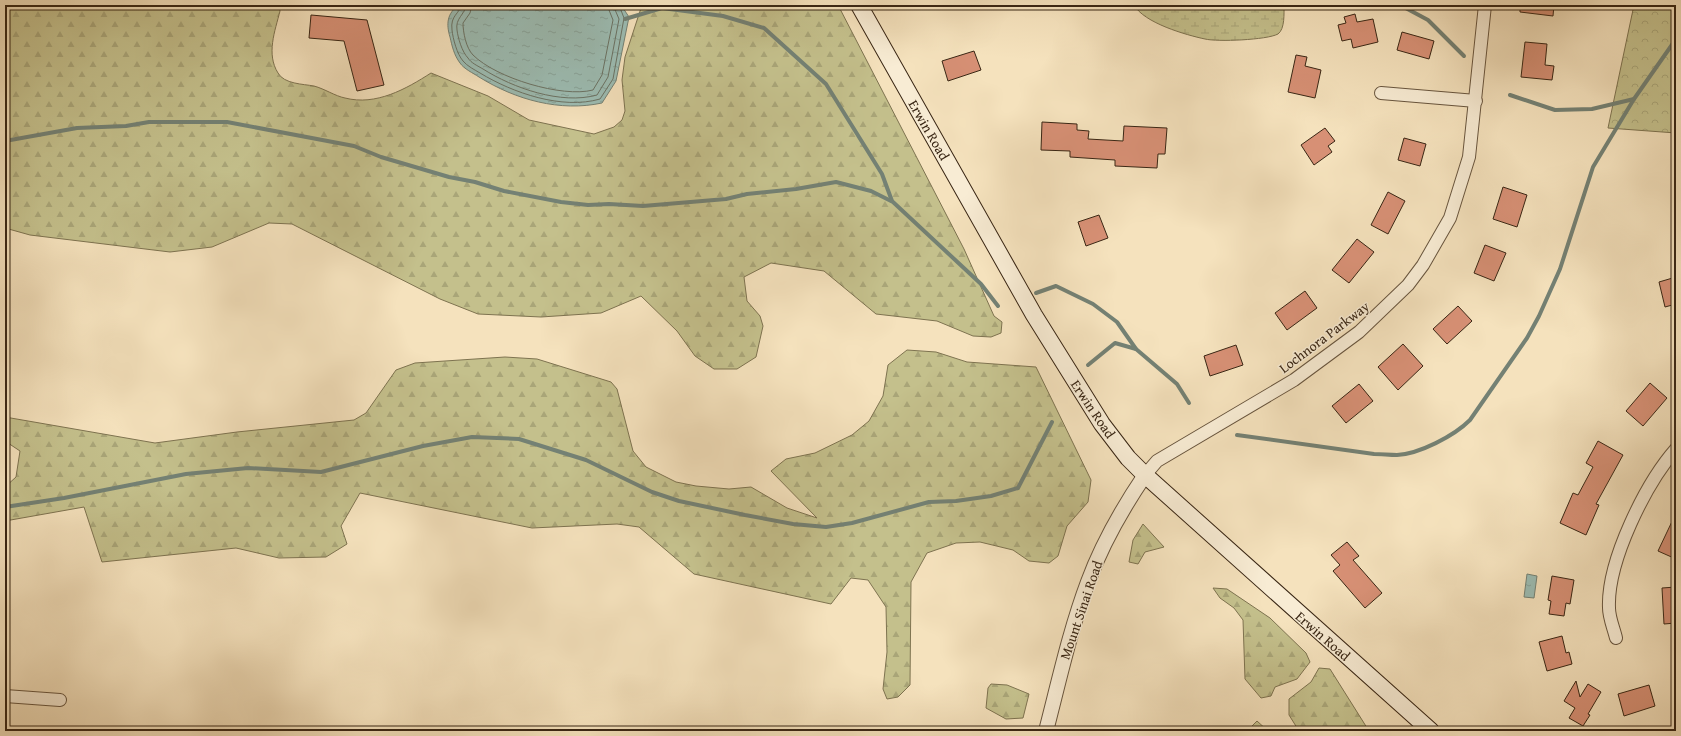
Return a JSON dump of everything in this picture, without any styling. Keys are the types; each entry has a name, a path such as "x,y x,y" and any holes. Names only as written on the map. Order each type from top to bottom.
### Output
{"main road":[{"name":"Erwin Road","path":"859,5 1034,315 1102,424 1128,458 1145,475 1430,731"}],"street":[{"name":"Lochnora Parkway","path":"1145,475 1157,462 1294,380 1359,332 1408,285 1436,244 1450,218 1469,157 1485,5"},
{"path":"1381,93 1476,100"},
{"path":"1616,638 1609,610 1609,597 1618,558 1634,516 1650,486 1676,448"},
{"name":"Mount Sinai Road","path":"1046,731 1063,662 1087,582 1123,508 1145,475"},
{"path":"5,696 60,700"}],"green space":[{"path":"5,5 279,5 280,11 274,34 272,50 274,66 281,77 289,81 314,86 345,98 368,100 379,98 401,90 431,73 488,96 529,120 594,134 614,127 622,120 625,111 622,80 625,57 642,5 838,5 964,249 994,316 1002,322 1001,333 991,337 973,336 937,321 876,314 824,271 771,263 744,277 747,301 760,316 763,326 756,357 737,369 714,369 695,356 677,331 641,296 601,313 541,317 478,314 440,299 292,224 269,223 212,247 170,252 30,235 5,228"},
{"path":"1134,5 1284,5 1284,21 1280,32 1272,36 1242,40 1211,40 1187,35 1156,23 1139,11"},
{"path":"1634,5 1676,5 1676,133 1608,128"},
{"path":"907,350 936,352 967,362 1036,367 1091,480 1088,502 1067,526 1058,556 1049,563 1029,561 1013,550 980,542 956,543 927,553 911,582 910,685 898,697 887,699 883,689 887,652 886,607 868,580 851,578 831,604 694,574 639,527 617,524 532,528 360,493 341,526 347,544 326,557 279,558 236,548 102,562 84,507 5,521 5,487 16,477 20,451 5,441 5,417 155,443 237,432 354,420 366,413 396,370 415,363 505,357 537,359 611,382 617,389 633,451 646,467 676,482 696,486 729,489 751,487 787,508 817,518 771,471 786,459 815,453 852,435 869,421 883,396 888,365"},
{"path":"1143,524 1164,547 1145,552 1138,564 1129,562 1133,540"},
{"path":"1213,588 1227,589 1270,618 1306,653 1310,662 1297,679 1275,687 1271,696 1261,698 1245,679 1243,620 1234,608 1220,598"},
{"path":"1319,668 1330,669 1369,731 1299,731 1289,715 1289,699 1311,682"},
{"path":"991,684 1007,685 1029,694 1023,718 1006,719 986,708 988,688"},
{"path":"1257,721 1268,731 1247,731"}],"water":[{"path":"459,5 621,5 629,17 616,81 602,103 570,106 554,105 523,98 493,85 464,67 458,60 452,47 448,19 455,8"},
{"path":"1527,574 1537,576 1534,598 1524,597"}],"building":[{"path":"1520,5 1554,5 1553,16 1520,12"},
{"path":"1355,14 1357,22 1373,19 1378,42 1353,48 1351,39 1342,41 1338,25 1346,23 1344,17"},
{"path":"311,15 367,20 384,85 357,91 344,41 309,38"},
{"path":"1402,32 1434,41 1429,59 1397,50"},
{"path":"1525,42 1547,44 1545,65 1554,66 1552,80 1521,77"},
{"path":"974,51 981,70 948,81 942,61"},
{"path":"1296,55 1307,57 1305,66 1321,70 1315,98 1288,92"},
{"path":"1042,122 1077,124 1077,130 1089,131 1088,139 1123,141 1124,126 1167,128 1165,154 1158,154 1157,168 1115,166 1115,160 1070,157 1070,151 1041,150"},
{"path":"1325,128 1335,141 1328,146 1332,152 1314,165 1301,145"},
{"path":"1404,138 1426,144 1420,166 1398,160"},
{"path":"1503,187 1527,195 1517,227 1493,219"},
{"path":"1388,192 1405,201 1388,234 1371,225"},
{"path":"1099,215 1108,238 1086,246 1078,222"},
{"path":"1357,239 1374,252 1349,283 1332,270"},
{"path":"1485,245 1506,253 1494,281 1474,273"},
{"path":"1676,277 1676,304 1665,307 1659,282"},
{"path":"1305,291 1317,308 1287,330 1275,313"},
{"path":"1458,306 1472,321 1447,344 1433,329"},
{"path":"1403,344 1423,366 1398,390 1378,367"},
{"path":"1236,345 1243,365 1210,376 1204,356"},
{"path":"1650,383 1667,398 1643,426 1626,411"},
{"path":"1359,384 1373,401 1346,423 1332,406"},
{"path":"1598,441 1623,455 1596,504 1599,505 1586,535 1560,523 1573,493 1578,495 1593,467 1586,463"},
{"path":"1676,513 1676,559 1658,551"},
{"path":"1347,542 1359,556 1353,560 1382,593 1365,608 1333,571 1340,565 1331,555"},
{"path":"1552,576 1574,580 1570,604 1566,603 1564,616 1549,614 1551,601 1548,600"},
{"path":"1676,587 1676,623 1664,624 1662,588"},
{"path":"1562,636 1566,653 1569,652 1572,664 1547,671 1539,642"},
{"path":"1576,681 1580,697 1588,684 1601,692 1583,726 1569,718 1575,708 1564,701"},
{"path":"1649,685 1655,706 1624,716 1618,694"}],"waterway":[{"path":"1400,5 1428,20 1464,56"},
{"path":"625,19 662,8 723,16 764,28 826,84 882,174 892,201"},
{"path":"1237,435 1374,454 1397,455 1426,448 1446,438 1470,420 1527,338 1539,316 1560,269 1593,167 1634,99 1676,39"},
{"path":"1510,95 1555,110 1592,109 1634,99"},
{"path":"5,141 77,128 126,126 149,122 227,122 354,146 381,157 504,191 561,202 588,205 609,204 643,206 726,199 747,194 796,189 836,182 871,191 893,202 981,284 998,306"},
{"path":"1036,293 1056,286 1093,304 1117,322 1136,349 1177,384 1189,403"},
{"path":"1088,365 1115,343 1136,349"},
{"path":"5,507 64,498 186,474 248,468 321,472 423,446 472,437 519,439 586,460 652,492 679,501 793,524 826,527 852,523 929,502 956,501 991,496 1018,488 1052,422"}]}
